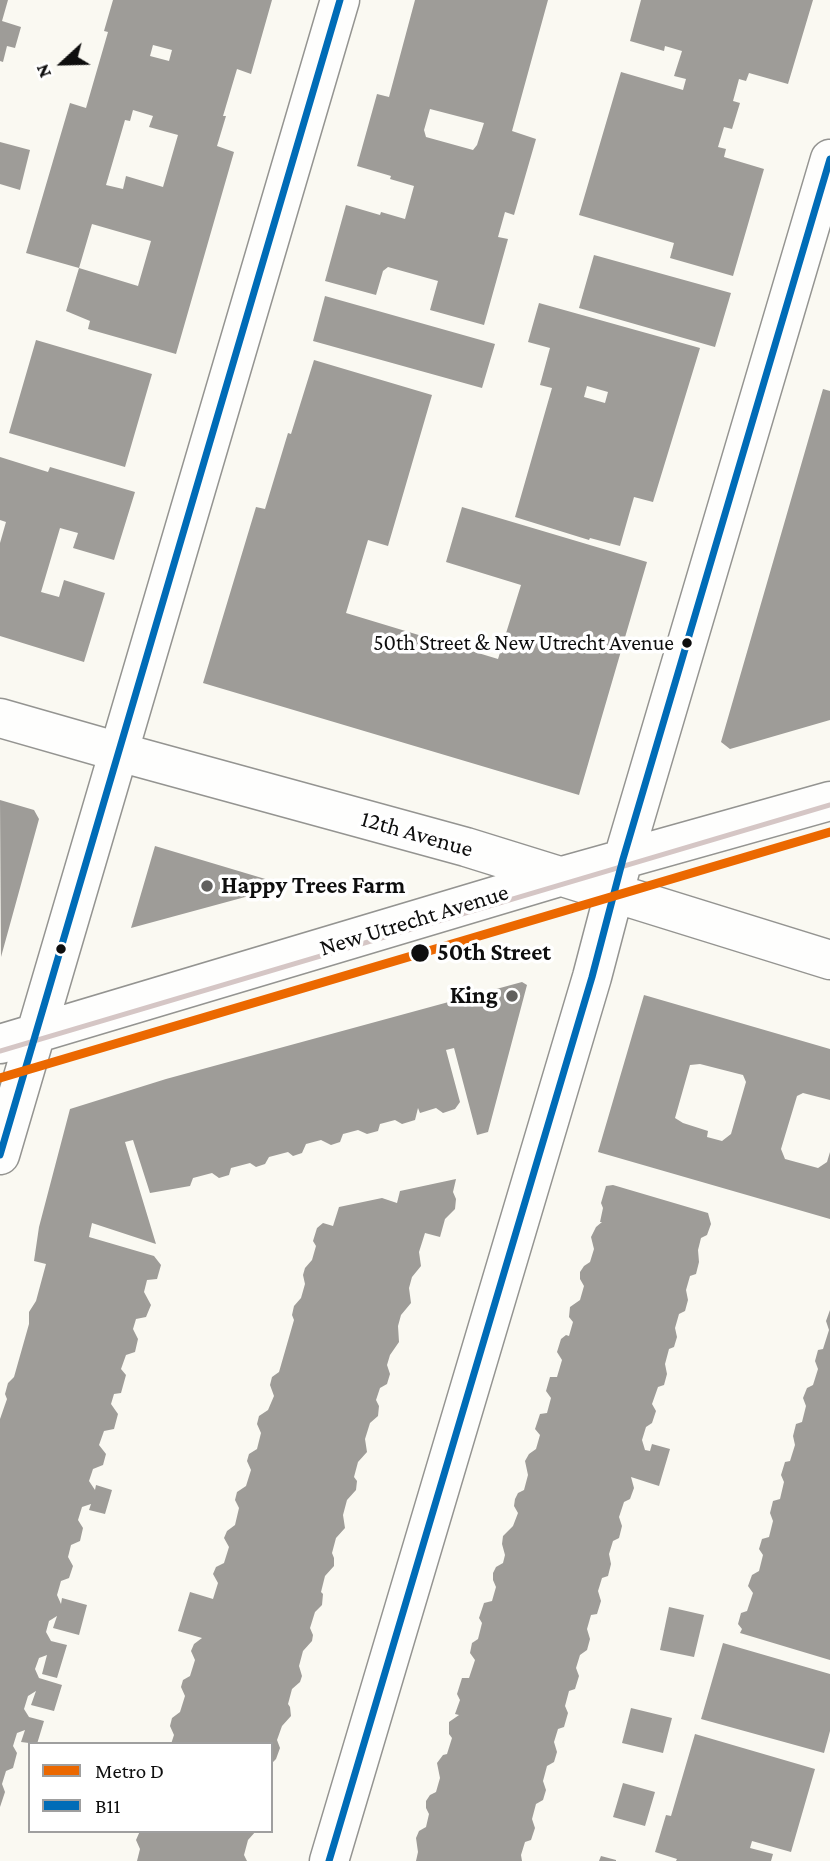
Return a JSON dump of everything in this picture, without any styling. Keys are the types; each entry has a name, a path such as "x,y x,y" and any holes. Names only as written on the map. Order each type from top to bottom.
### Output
{"street":[{"path":"0,1155 340,0"},
{"path":"330,1861 830,159"},
{"name":"12th Avenue","path":"0,718 466,847 559,877"},
{"name":"New Utrecht Avenue","path":"0,1044 559,877 619,876 830,802"},
{"path":"619,876 830,960"}],"building":[{"path":"0,0 8,0 2,21 21,27 15,48 7,46 3,62 0,61"},
{"path":"113,0 272,0 251,74 237,69 223,116 226,116 217,146 234,152 176,354 88,329 90,321 66,311 79,268 26,253 70,103 86,108 108,32 104,31","holes":["153,45 172,50 169,61 150,56","133,110 153,116 149,127 178,135 163,187 126,176 123,189 106,185 125,120 130,121","92,224 151,241 138,286 79,268"]},
{"path":"415,0 548,0 512,131 536,139 514,215 505,212 498,237 508,239 484,325 430,310 438,281 388,267 383,271 376,295 325,281 346,205 405,219 414,186 357,166 377,94 389,97","holes":["430,109 484,123 473,150 426,137 424,130"]},
{"path":"641,0 813,0 788,84 749,73 746,81 739,79 733,101 740,103 732,129 724,127 718,147 726,149 724,157 764,169 733,276 670,258 674,243 579,215 621,72 683,90 686,79 674,76 682,51 665,46 664,51 630,41"},
{"path":"0,142 30,150 20,190 0,184"},
{"path":"594,255 731,293 715,347 579,308"},
{"path":"325,296 495,344 482,388 313,341"},
{"path":"539,303 700,348 653,502 634,497 620,546 590,538 589,540 515,517 552,388 540,385 550,348 528,342","holes":["587,386 608,392 605,403 584,397"]},
{"path":"36,340 152,374 125,467 9,433"},
{"path":"314,360 432,395 388,546 368,540 346,613 498,659 521,585 446,562 462,507 647,562 579,795 203,683 256,507 265,509"},
{"path":"823,389 830,391 830,720 730,749 721,742"},
{"path":"0,457 48,472 50,467 135,492 114,560 73,548 78,533 60,528 41,592 59,597 64,580 105,593 84,662 0,636 0,543 6,522 0,520"},
{"path":"0,800 34,810 39,819 1,957"},
{"name":"Happy Trees Farm","path":"155,846 272,881 271,890 131,928"},
{"path":"522,982 527,985 488,1132 477,1135 454,1048 446,1050 460,1102 455,1109 443,1113 436,1108 420,1113 418,1108 415,1120 402,1124 395,1120 380,1124 378,1131 367,1134 358,1130 343,1134 340,1142 331,1145 321,1140 306,1144 302,1153 293,1156 288,1152 269,1157 265,1164 256,1167 250,1163 231,1168 229,1175 219,1178 212,1173 193,1178 190,1186 150,1193 133,1140 125,1142 156,1244 92,1223 89,1237 154,1256 161,1265 157,1279 147,1280 144,1292 151,1305 146,1317 136,1319 133,1329 138,1339 135,1352 126,1355 121,1369 126,1375 121,1393 114,1394 111,1404 118,1414 114,1429 104,1431 99,1445 106,1454 103,1465 93,1469 89,1481 95,1490 96,1485 112,1490 105,1514 89,1510 91,1504 82,1507 78,1520 83,1528 80,1541 71,1545 68,1557 73,1566 69,1578 61,1581 57,1595 61,1604 62,1598 87,1605 79,1635 53,1628 57,1616 49,1621 46,1632 51,1641 67,1645 57,1678 42,1674 47,1655 39,1658 35,1669 39,1678 62,1685 54,1711 31,1705 36,1691 28,1696 24,1709 29,1717 44,1721 38,1742 21,1742 25,1730 17,1733 13,1746 17,1753 13,1768 6,1771 2,1784 5,1792 0,1807 0,1419 7,1399 5,1394 8,1383 14,1377 29,1324 29,1312 36,1301 46,1264 34,1261 39,1227 70,1109 166,1079"},
{"path":"644,995 830,1049 830,1100 803,1093 797,1096 781,1149 785,1159 818,1168 827,1162 830,1152 830,1219 598,1152","holes":["700,1064 743,1075 746,1082 731,1134 722,1141 707,1137 708,1131 675,1118 690,1065"]},
{"path":"456,1179 453,1192 456,1199 455,1209 445,1219 440,1237 425,1233 419,1252 421,1266 412,1277 409,1288 411,1303 401,1315 398,1326 399,1342 387,1365 390,1374 387,1384 380,1388 376,1400 379,1406 378,1416 370,1423 365,1439 367,1452 358,1462 354,1477 357,1481 356,1490 347,1500 343,1515 345,1528 336,1538 332,1553 334,1566 325,1576 321,1592 322,1605 315,1612 310,1628 312,1641 303,1651 299,1666 302,1676 292,1689 288,1704 291,1716 282,1726 277,1740 280,1748 276,1759 273,1762 273,1742 172,1742 174,1735 170,1726 172,1718 180,1712 185,1696 181,1687 183,1680 190,1676 195,1660 191,1651 194,1644 202,1638 178,1631 190,1592 213,1599 218,1583 213,1574 216,1567 224,1563 229,1547 224,1538 227,1531 235,1525 239,1508 235,1500 237,1492 246,1486 251,1470 247,1461 249,1454 257,1449 261,1433 257,1424 259,1416 268,1410 274,1396 270,1385 272,1377 279,1372 294,1320 294,1306 301,1298 305,1284 305,1268 312,1260 316,1246 313,1241 317,1228 323,1223 333,1226 339,1207 382,1198 397,1203 400,1191"},
{"path":"613,1185 708,1213 711,1224 707,1235 701,1238 696,1274 690,1276 685,1311 679,1314 675,1328 677,1337 674,1347 669,1349 665,1364 667,1374 664,1385 658,1387 652,1404 656,1411 642,1440 645,1450 650,1451 652,1444 670,1449 659,1486 631,1477 634,1488 630,1499 624,1502 619,1517 622,1526 619,1538 613,1541 609,1554 611,1564 608,1576 602,1578 598,1591 601,1601 597,1614 591,1615 587,1629 590,1639 587,1650 580,1655 576,1668 579,1676 575,1689 569,1691 565,1706 568,1713 564,1727 558,1729 554,1742 557,1752 554,1762 547,1766 543,1781 546,1790 543,1800 536,1804 532,1819 535,1828 531,1840 525,1842 522,1861 416,1861 416,1838 419,1831 426,1827 429,1814 426,1801 436,1792 440,1778 437,1763 447,1754 452,1738 449,1734 449,1722 459,1715 455,1714 460,1700 457,1694 462,1678 469,1678 475,1660 470,1653 472,1643 478,1639 482,1623 479,1618 484,1603 492,1601 496,1587 493,1573 496,1567 503,1563 505,1555 503,1536 513,1526 518,1513 514,1506 518,1493 524,1490 528,1475 525,1461 536,1449 540,1435 535,1429 540,1414 547,1413 551,1398 546,1391 550,1377 557,1377 562,1360 557,1352 561,1339 569,1336 573,1322 569,1317 570,1307 580,1300 584,1286 580,1272 590,1262 594,1249 591,1237 602,1222 601,1203 606,1186"},
{"path":"830,1310 830,1660 740,1633 742,1629 738,1624 741,1613 747,1611 753,1593 748,1586 752,1575 759,1571 763,1555 759,1549 762,1539 769,1537 773,1521 770,1513 773,1501 780,1499 784,1482 781,1475 785,1462 790,1461 795,1445 793,1436 796,1424 802,1422 806,1406 803,1398 807,1388 813,1385 818,1369 815,1361 818,1350 823,1349 829,1330 826,1321"},
{"path":"669,1607 704,1615 694,1657 660,1650"},
{"path":"723,1643 830,1674 830,1731 824,1753 701,1719"},
{"path":"631,1708 672,1718 663,1753 622,1743"},
{"path":"695,1734 815,1769 791,1852 752,1841 750,1848 773,1854 771,1861 676,1861 677,1859 655,1852 666,1815 671,1816"},
{"path":"623,1783 655,1792 645,1826 613,1817"},
{"path":"139,1833 254,1833 248,1840 244,1855 247,1861 137,1861 140,1849 136,1840"},
{"path":"601,1856 616,1860 616,1861 599,1861"}],"railway":[{"path":"0,1051 830,805"}],"metro line":[{"name":"D","path":"0,1078 830,832"}],"transit line":[{"name":"B11","path":"0,1155 340,0"},
{"name":"B11","path":"329,1861 592,977 623,859 830,159"}],"place":[{"name":"50th Street & New Utrecht Avenue","path":"687,643"},
{"name":"Happy Trees Farm","path":"207,886"},
{"name":"50th Street","path":"420,953"},
{"name":"King","path":"512,996"}]}
